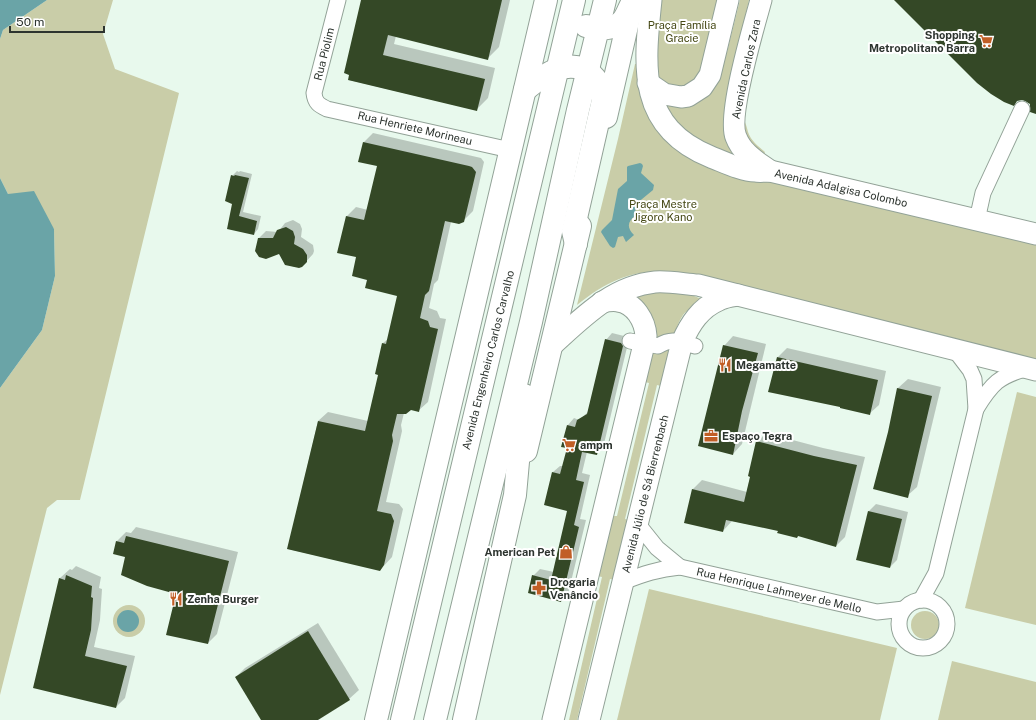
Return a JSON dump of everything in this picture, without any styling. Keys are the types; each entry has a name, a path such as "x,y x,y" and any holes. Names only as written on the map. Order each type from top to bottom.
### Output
{"main road":[{"path":"376,720 546,0"},
{"path":"435,720 531,322 605,0"},
{"path":"569,5 579,23 598,28 613,27 620,23 639,1"},
{"path":"464,720 515,495 551,346 639,1"},
{"name":"Avenida Engenheiro Carlos Carvalho","path":"402,720 558,68 569,5"},
{"path":"525,90 536,81 558,68 573,67 588,71 598,81 602,89 603,100 574,231 576,244"},
{"path":"515,495 531,322"},
{"path":"452,720 458,696 462,688 474,674"}],"street":[{"name":"Rua Piolim","path":"320,106 315,100 314,93 338,0"},
{"path":"648,84 664,94 681,97 688,96 702,87 710,75 728,0"},
{"name":"Avenida Carlos Zara","path":"761,0 740,84 734,115 734,132 740,146 746,154 770,171"},
{"name":"Avenida Adalgisa Colombo","path":"639,1 647,36 648,84 652,99 658,114 669,129 683,142 702,153 727,164 754,171 770,171 1036,234"},
{"name":"Rua Henriete Morineau","path":"320,106 510,150"},
{"path":"978,220 983,193 1022,109"},
{"path":"551,346 584,315 602,302 629,288 656,282 698,285 1032,369"},
{"name":"Avenida Júlio de Sá Bierrenbach","path":"589,720 637,523 689,344 687,330 697,315 720,299 738,295"},
{"path":"553,720 637,342 646,336 645,326 641,317 632,306 619,301 602,302"},
{"path":"637,342 658,346 669,340 689,344"},
{"path":"921,600 936,574 976,409 974,379 970,370 954,349"},
{"path":"976,409 989,388 996,382 1011,373 1032,369"},
{"name":"Rua Henrique Lahmeyer de Mello","path":"637,523 657,548 680,567"},
{"name":"Rua Henrique Lahmeyer de Mello","path":"623,582 644,573 680,567 877,612 904,609"},
{"path":"936,574 941,608"},
{"path":"921,600 932,601 941,608 945,614 947,627 942,638 932,646 920,648 907,642 900,630 900,617 904,609 913,602 921,600"},
{"name":"Rua Henrique Lahmeyer de Mello","path":"877,612 900,630"}],"green space":[{"path":"47,0 113,0 103,34 115,69 179,93 80,500 57,500 47,508 0,695 0,388 42,330 55,276 54,229 8,194 0,178 0,39 3,30"},
{"name":"Praça Família Gracie","path":"657,0 721,0 704,72 694,85 678,88 664,83 658,76 652,37"},
{"path":"740,0 749,0 736,57 736,156 705,145 672,121 665,103 674,104 724,52 727,52"},
{"name":"Praça Mestre Jigoro Kano","path":"635,64 637,64 651,112 767,180 1036,245 1036,359 678,272 649,272 624,277 600,288 577,305"},
{"path":"742,120 744,120 748,132 755,144 765,152 763,157 749,142"},
{"path":"656,291 687,294 702,300 685,313 679,321 661,386 657,385 625,519 629,520 616,580 610,579 577,720 569,720 602,577 597,576 612,516 617,516 649,383 645,382 631,296"},
{"path":"1017,392 1036,397 1036,625 965,608"},
{"path":"649,589 897,648 880,720 617,720"},
{"path":"129,605 135,606 142,612 145,621 144,627 138,634 129,637 123,636 116,630 113,621 114,615 120,608"},
{"path":"925,611 935,615 939,625 935,635 925,639 915,635 911,625 915,615"},
{"path":"952,661 1036,682 1036,720 938,720"}],"water":[{"path":"0,0 47,0 3,30 0,39"},
{"path":"640,163 643,166 641,173 654,185 653,190 636,204 635,216 629,223 630,230 634,235 626,242 623,236 618,237 615,247 613,248 601,232 612,220 618,189 627,181 627,167"},
{"path":"0,178 8,194 34,191 54,229 55,276 42,330 0,388"},
{"path":"128,610 136,613 139,621 136,629 128,632 120,629 117,621 120,613"}],"building":[{"path":"361,0 502,0 488,60 388,35 383,55 485,79 477,111 348,80 349,75 344,73"},
{"name":"Shopping Metropolitano Barra","path":"894,0 1036,0 1036,114 1030,112 1030,104 1025,101 1017,101 1014,106 991,94 977,83"},
{"path":"363,142 469,166 476,172 464,222 459,224 445,221 429,291 425,295 420,318 428,321 430,327 438,329 419,412 411,410 406,414 397,414 392,435 393,441 377,511 391,514 394,521 384,565 380,571 287,549 318,421 365,431 378,375 375,374 382,343 386,344 397,296 365,288 367,280 352,276 356,257 337,253 346,216 364,220 377,166 358,162"},
{"path":"231,175 249,178 239,216 257,221 254,235 227,229 232,204 225,201"},
{"path":"286,227 293,231 295,237 294,244 303,249 307,255 307,262 302,267 299,268 285,265 279,254 266,259 259,257 255,251 258,238 273,238 277,230"},
{"path":"605,339 621,343 623,346 597,455 582,452 576,480 584,482 574,525 579,527 561,602 528,593 532,575 551,580 567,511 544,505 552,472 560,474 567,448 561,447 567,425 575,427 577,420 587,414"},
{"path":"723,345 758,353 742,411 733,455 698,446"},
{"path":"777,357 878,380 870,415 840,407 768,392"},
{"path":"897,388 932,396 908,498 873,489 888,432"},
{"path":"756,441 857,465 836,547 798,536 797,538 777,533 778,531 726,520 723,532 684,523 692,489 744,502"},
{"path":"868,511 902,519 890,568 856,560"},
{"path":"126,536 229,561 208,644 166,635 176,594 147,586 121,575 125,557 113,554 116,541 124,543"},
{"path":"66,575 92,586 91,597 93,598 91,630 85,656 127,666 116,708 33,688 59,578 65,580"},
{"path":"308,631 350,700 318,720 261,720 235,677"}],"place":[{"name":"Shopping Metropolitano Barra","path":"986,41"},
{"name":"Megamatte","path":"725,365"},
{"name":"Espaço Tegra","path":"711,436"},
{"name":"ampm","path":"569,445"},
{"name":"American Pet","path":"566,552"},
{"name":"Drogaria Venâncio","path":"539,588"},
{"name":"Zenha Burger","path":"176,599"}]}
